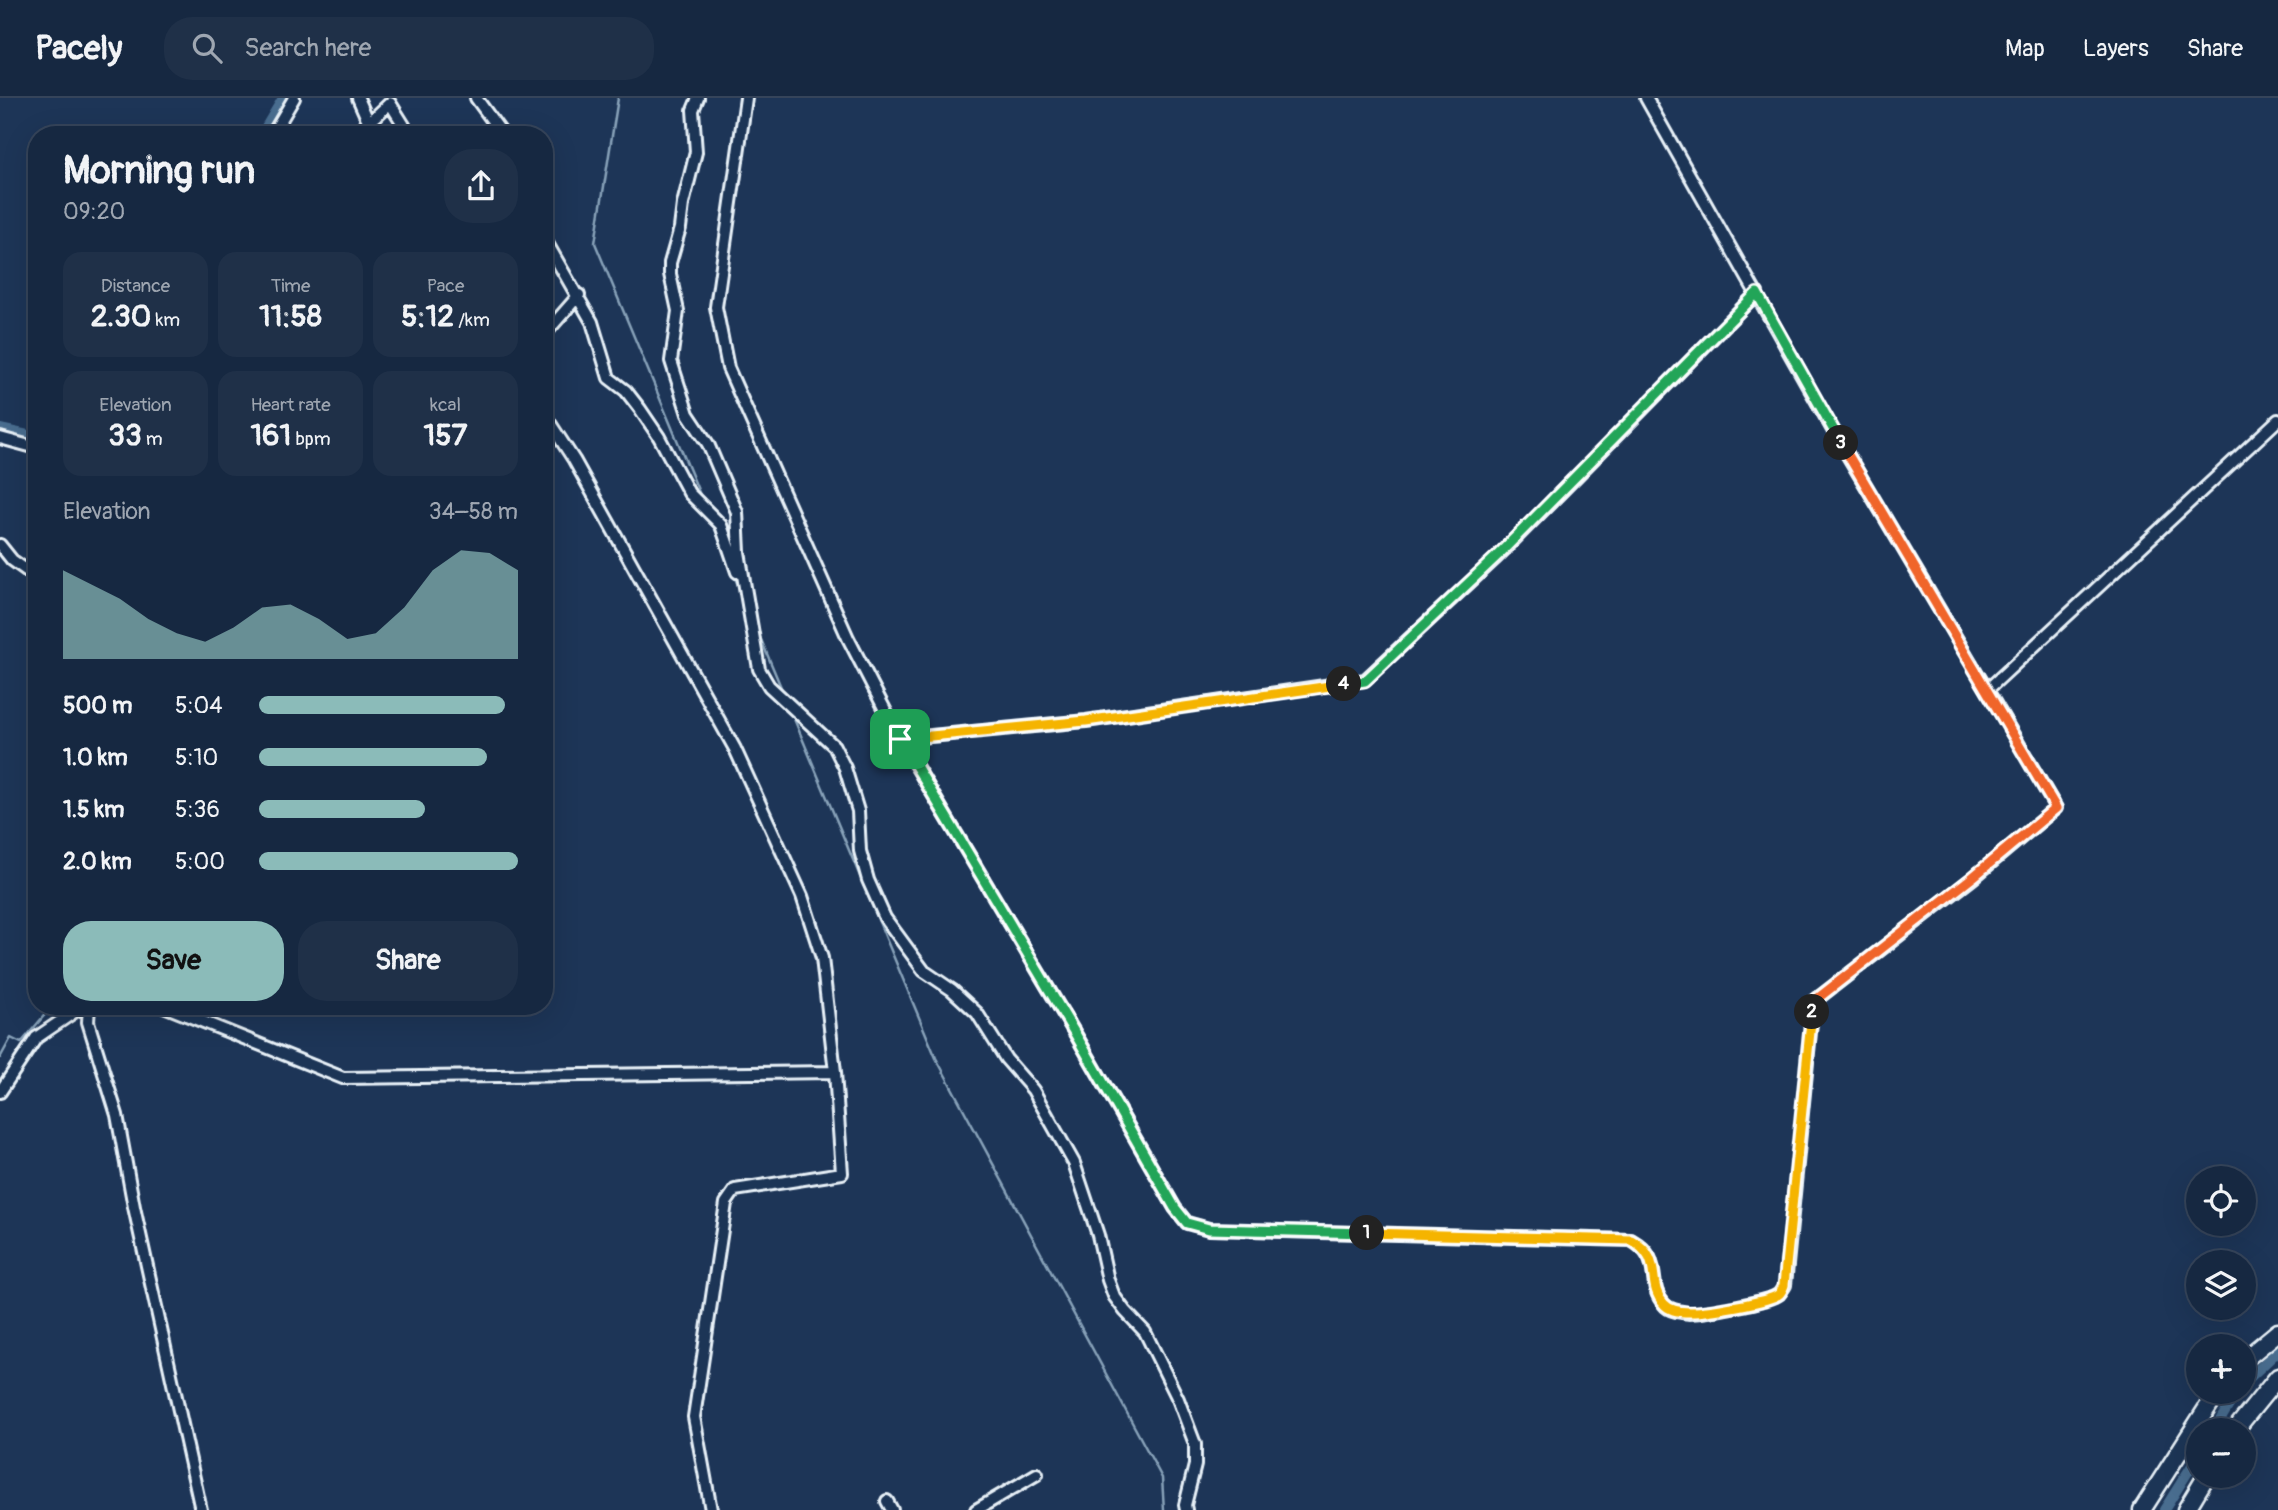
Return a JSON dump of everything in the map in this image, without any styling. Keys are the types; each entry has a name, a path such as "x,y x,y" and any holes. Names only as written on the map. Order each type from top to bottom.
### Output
{"street":[{"path":"277,126 294,98"},
{"path":"358,98 369,123"},
{"path":"476,98 496,126"},
{"path":"698,98 693,110 695,152 670,263 678,311 671,361 688,414 708,444 737,512 739,552 759,669 769,686 834,746 845,768 858,811 860,851 868,880 885,918 924,971 952,990 977,1013 1006,1059 1033,1090 1074,1163 1098,1235 1114,1296 1146,1332 1178,1399 1195,1444 1195,1465 1186,1510"},
{"path":"746,98 716,307 728,368 848,638 900,739 1076,1035 1175,1208 1187,1223 1209,1229 1631,1240 1644,1248 1651,1260 1659,1297 1666,1307 1691,1313 1766,1300 1779,1294 1784,1285 1813,1002 1973,877 2056,808 1837,437 1646,98"},
{"path":"366,126 392,100 405,126"},
{"path":"553,253 592,322 609,378 626,391 640,409 690,493 721,525 745,587"},
{"path":"900,739 1086,721 1365,681 1497,556 1757,293"},
{"path":"553,325 579,295"},
{"path":"1987,691 2278,420"},
{"path":"553,428 574,460 735,749 802,896 822,958 835,1072 842,1173 735,1190 726,1203 694,1417 711,1510"},
{"path":"0,438 28,446"},
{"path":"0,545 12,560 28,572"},
{"path":"0,1092 36,1038 70,1015"},
{"path":"88,1015 88,1022 117,1115 137,1220 201,1510"},
{"path":"186,1015 343,1078 835,1072"},
{"path":"2256,1350 2278,1332"},
{"path":"2245,1418 2278,1377"},
{"path":"2142,1510 2210,1404"},
{"path":"975,1510 1037,1474"},
{"path":"2186,1510 2199,1488"}],"waterway":[{"path":"266,126 283,98"},
{"path":"618,98 595,243 703,502"},
{"path":"0,429 28,435"},
{"path":"713,524 726,557"},
{"path":"734,576 741,592"},
{"path":"757,630 783,692"},
{"path":"792,714 936,1058 1162,1478 1164,1510"},
{"path":"0,1058 11,1038 21,1043 45,1015"},
{"path":"2256,1372 2278,1351"},
{"path":"2221,1418 2230,1404"},
{"path":"2164,1510 2186,1475"}],"route":[{"path":"1757,293 1837,437 2056,808 1973,877 1813,1002 1784,1285 1779,1294 1766,1300 1691,1313 1666,1307 1659,1297 1651,1260 1644,1248 1631,1240 1209,1229 1187,1223 1175,1208 1076,1035 900,739 1086,721 1365,681 1497,556 1757,293"}]}
